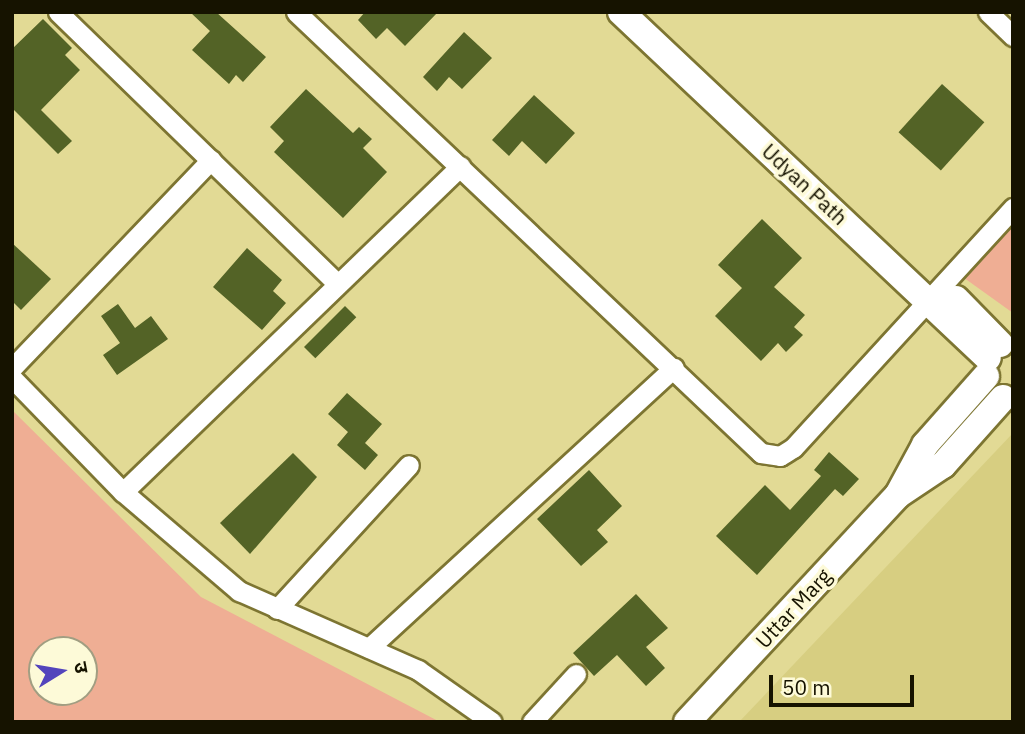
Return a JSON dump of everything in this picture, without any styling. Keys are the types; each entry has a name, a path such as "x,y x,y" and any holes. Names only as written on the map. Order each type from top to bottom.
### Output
{"main road":[{"name":"Udyan Path","path":"621,12 935,292"},
{"name":"Udyan Path","path":"646,12 997,355"},
{"name":"Uttar Marg","path":"687,722 898,495 943,465 1008,399 997,355"},
{"name":"Uttar Marg","path":"898,495 925,445 997,355"}],"street":[{"path":"58,12 335,281"},
{"path":"296,12 761,453 780,456 1013,208"},
{"path":"988,12 1013,36"},
{"path":"12,368 211,160"},
{"path":"123,492 335,281 460,166"},
{"path":"369,649 674,368"},
{"path":"12,379 123,492 212,570 277,609 448,687 492,722"},
{"path":"277,609 409,465"},
{"path":"532,722 576,674"}],"shaded area":[{"path":"1013,218 1013,313 960,275"},
{"path":"12,410 201,597 440,722 12,722"},
{"path":"1013,433 1013,722 739,722"}],"building":[{"path":"190,12 216,12 266,57 243,82 236,75 229,84 192,50 210,31"},
{"path":"365,12 438,12 405,46 387,28 376,39 358,20"},
{"path":"43,19 72,48 65,55 80,70 41,110 72,141 58,154 12,108 12,49"},
{"path":"464,32 492,58 462,89 449,77 437,91 423,77"},
{"path":"942,84 984,122 941,170 899,132"},
{"path":"306,89 353,133 359,127 372,139 363,148 387,172 343,218 274,152 284,141 270,127"},
{"path":"534,95 575,133 546,164 522,141 509,156 492,140"},
{"path":"762,219 802,258 774,287 805,315 794,327 803,335 786,352 778,343 761,361 715,316 742,288 718,265"},
{"path":"12,243 51,279 21,310 12,301"},
{"path":"247,248 282,280 273,291 286,303 262,330 213,287"},
{"path":"118,304 135,328 151,316 168,339 117,375 103,355 120,343 101,316"},
{"path":"345,306 356,317 315,358 304,347"},
{"path":"347,393 382,424 365,443 378,455 365,470 337,445 348,432 328,414"},
{"path":"829,452 859,479 843,496 835,489 757,575 716,536 765,485 790,510 821,476 814,470"},
{"path":"293,453 317,477 250,554 220,523"},
{"path":"589,470 622,506 597,530 608,542 581,566 537,519"},
{"path":"636,594 668,628 646,647 665,668 646,686 617,655 594,676 573,653"}]}
